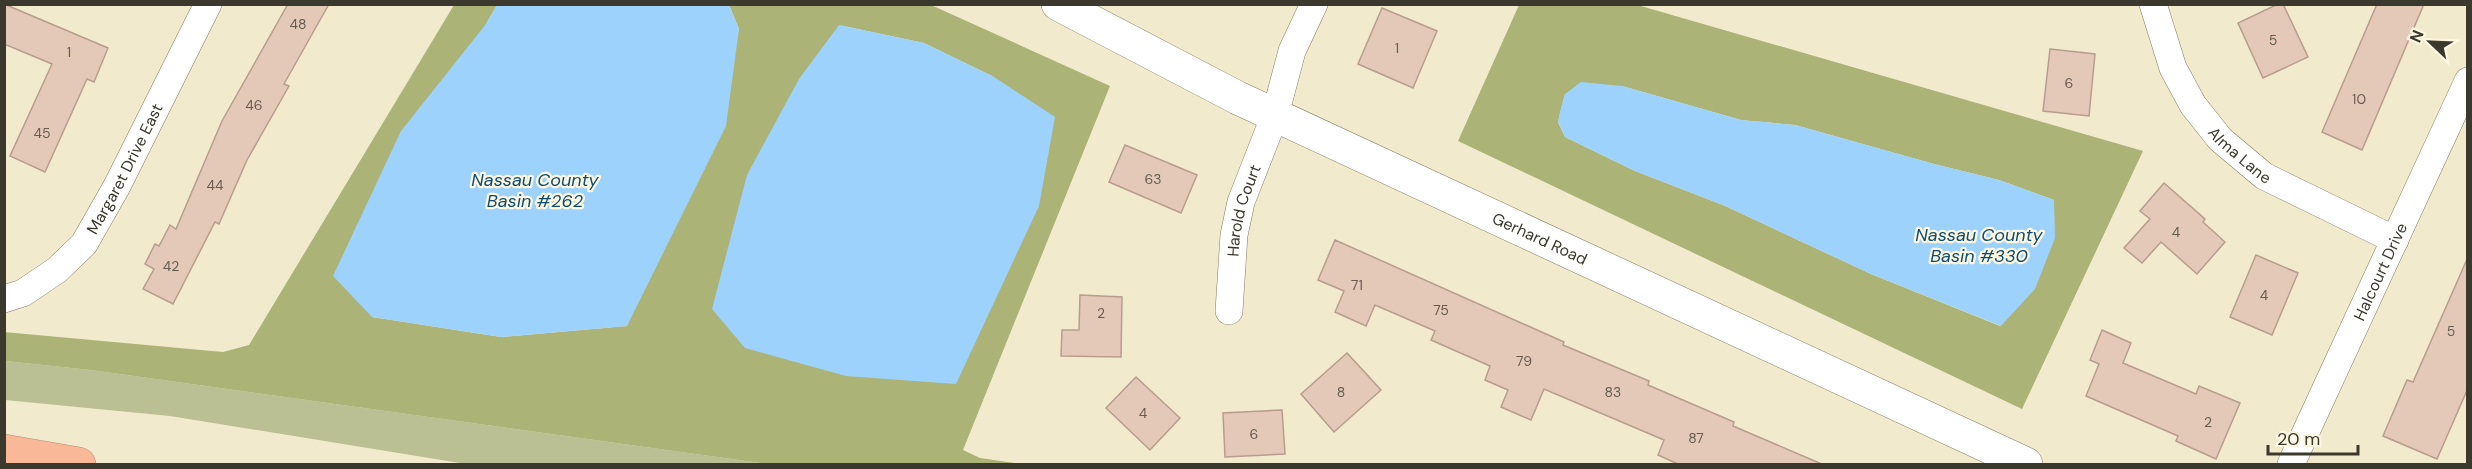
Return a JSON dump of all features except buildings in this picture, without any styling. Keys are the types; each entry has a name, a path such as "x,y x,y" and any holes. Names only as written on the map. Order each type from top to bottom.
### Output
{"highway":[{"path":"4,451 79,465"}],"street":[{"name":"Gerhard Road","path":"1058,4 1275,115 2026,465"},
{"name":"Harold Court","path":"1229,311 1234,235 1241,202 1275,115 1293,51 1314,4"},
{"name":"Alma Lane","path":"2153,4 2173,68 2193,105 2220,139 2264,176 2395,240"},
{"name":"Margaret Drive East","path":"4,299 23,293 57,270 84,244 117,186 198,8"},
{"name":"Halcourt Drive","path":"2291,465 2468,81"}],"green space":[{"path":"1634,4 2143,151 2022,409 1458,141 1519,5","holes":["1622,86 1741,120 1795,125 1999,180 2054,200 2000,326 1871,274 1723,205 1635,171 1565,137 1558,122 1565,94"]},
{"path":"454,5 497,5 486,24 372,317 501,337 627,326 739,29 729,5 931,5 1110,86 963,450 980,458 1022,464 768,464 91,370 5,361 4,332 223,352 249,345","holes":["839,25 924,43 994,77"]},
{"path":"5,361 91,370 768,464 466,464 170,416 5,400"}],"water":[{"name":"Nassau County Basin #262","path":"497,5 729,5 739,29 726,126 627,326 501,337 372,317 333,276 401,131 486,24"},
{"path":"839,25 924,43 994,77 1055,117 1039,206 956,384 846,376 745,348 712,309 747,175 799,79"},
{"name":"Nassau County Basin #330","path":"1581,82 1622,86 1741,120 1795,125 1999,180 2054,200 2055,238 2035,289 2001,326 1871,274 1723,205 1635,171 1565,137 1558,121 1565,94"}]}
